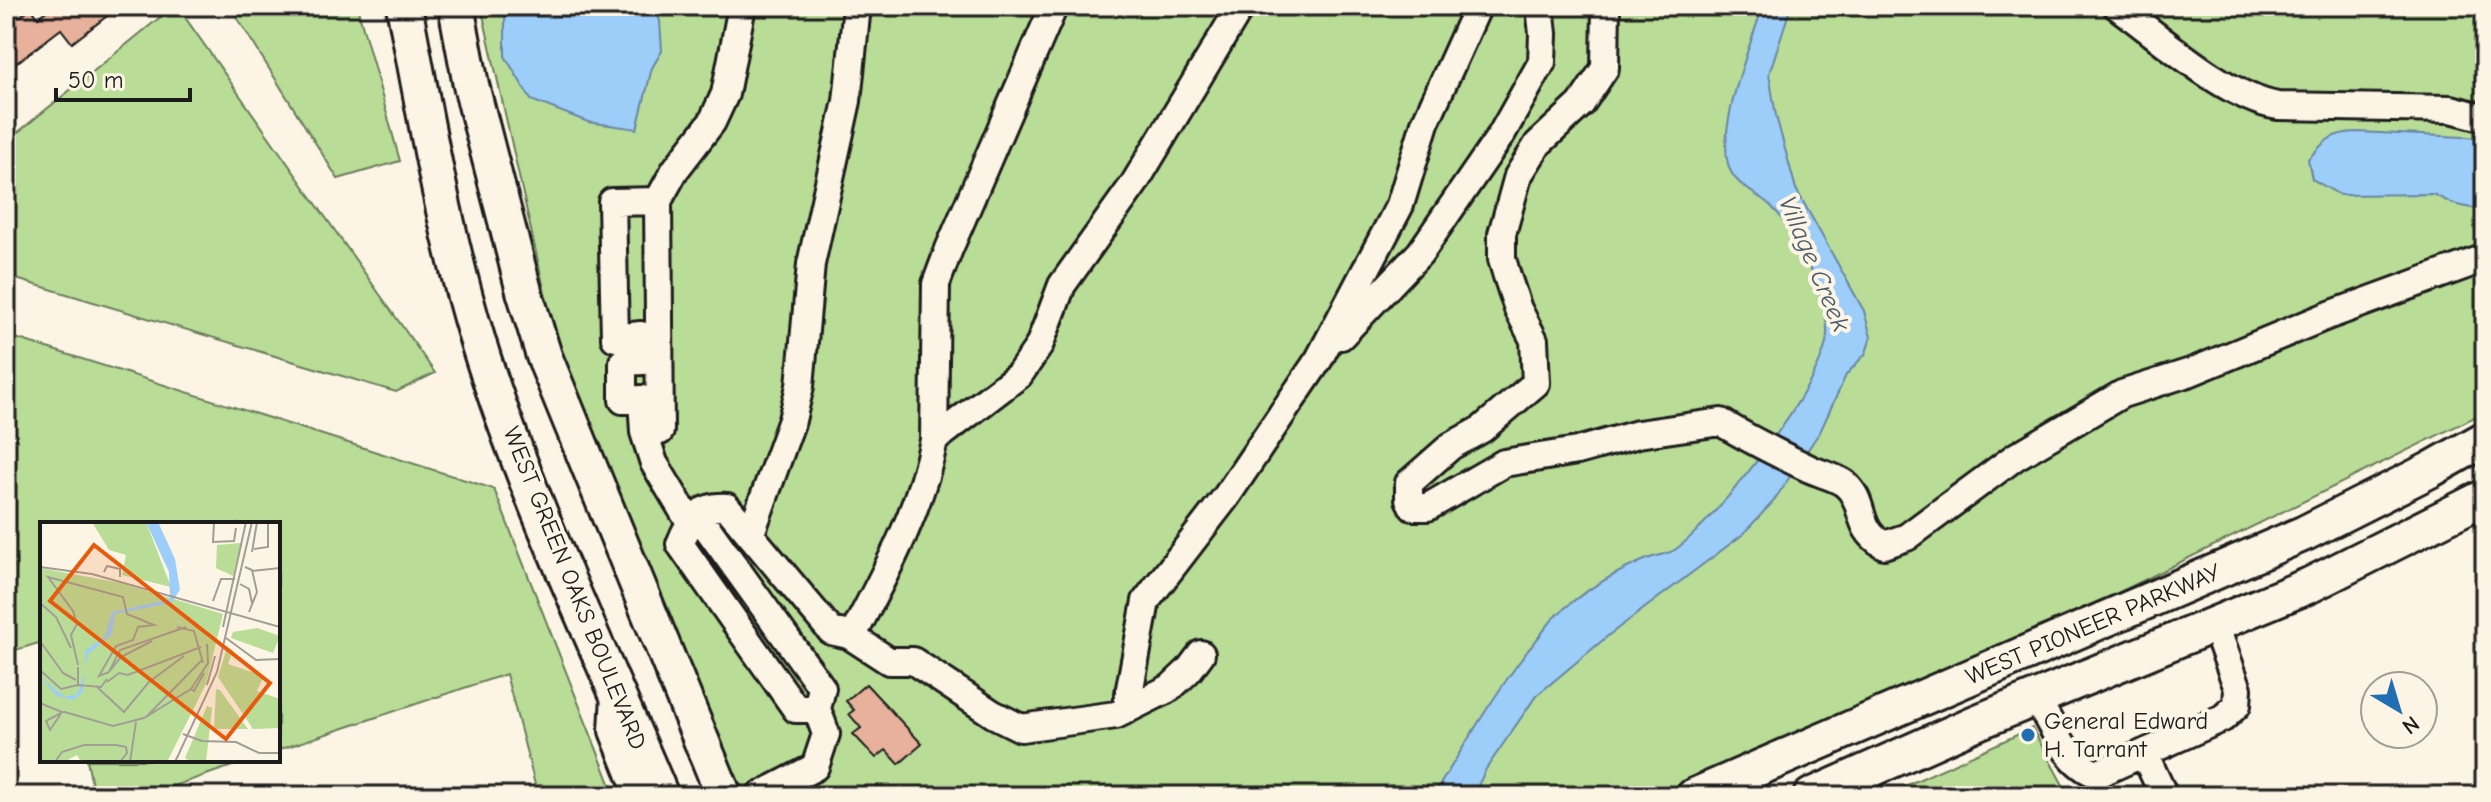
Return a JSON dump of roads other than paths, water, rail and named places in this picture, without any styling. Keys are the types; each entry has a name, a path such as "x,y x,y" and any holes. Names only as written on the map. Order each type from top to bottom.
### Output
{"main road":[{"name":"WEST GREEN OAKS BOULEVARD","path":"404,6 450,241 478,344 546,530 661,796"},
{"path":"456,6 471,85 524,291 544,356 724,796"},
{"name":"WEST PIONEER PARKWAY","path":"1694,796 2305,533 2485,439"},
{"name":"WEST PIONEER PARKWAY","path":"1811,796 2036,698 2310,585 2485,497"},
{"path":"2036,698 2034,683 2052,659 2170,604 2204,577"},
{"path":"1777,760 1792,796"}],"street":[{"path":"644,432 660,431 658,201 675,170 712,122 725,94 742,6"},
{"path":"751,533 792,420 800,386 811,264 847,101 857,6"},
{"path":"852,637 898,549 928,471 934,440 936,284 1054,6"},
{"path":"934,440 1019,375 1039,346 1062,285 1134,184 1241,6"},
{"path":"1126,710 1146,601 1226,497 1319,359 1400,205 1425,123 1478,6"},
{"path":"1319,359 1420,253 1501,135 1542,62 1540,6"},
{"path":"1606,6 1605,68 1581,104 1538,144 1518,176 1502,234 1502,259 1507,276 1518,309 1534,340 1536,383 1482,429 1451,446 1409,483 1409,499 1413,507 1428,507 1504,463 1577,451 1638,434 1721,422 1747,439 1843,482 1857,497 1861,521 1870,537 1884,545 1907,537 2015,457 2122,394 2191,372 2327,316 2485,258"},
{"path":"2117,6 2216,79 2261,103 2278,106 2451,109 2485,118"},
{"path":"658,201 612,202 615,338 641,335 643,361 623,362 623,400 642,399 644,432 654,463 689,521 705,525 822,688 817,709 826,734 815,767 759,796"},
{"path":"689,521 713,506 727,507 831,631 852,637 889,661 913,661 993,714 1021,728 1116,715 1170,688 1201,654"},
{"path":"2036,698 2070,755 2102,785 2144,753 2223,718 2237,705 2238,689 2215,625"},
{"path":"615,688 613,731 639,796"},
{"path":"2144,753 2164,796"}],"water":[{"path":"505,6 658,6 655,8 660,21 662,51 652,68 637,129 588,122 531,100 505,56"},
{"name":"Village Creek","path":"1763,6 1791,6 1769,74 1776,116 1796,189 1864,311 1871,337 1866,353 1846,375 1821,430 1773,502 1742,535 1609,635 1536,696 1486,769 1473,796 1433,796 1503,685 1552,620 1599,583 1647,559 1673,551 1694,533 1766,449 1808,385 1822,357 1827,335 1826,319 1808,262 1788,226 1765,201 1738,181 1728,164 1727,128 1731,107"},
{"path":"2358,132 2485,138 2485,211 2453,204 2433,194 2340,195 2312,179 2308,159 2320,146 2335,136"}],"place":[{"name":"General Edward H. Tarrant","path":"2028,735"}]}
